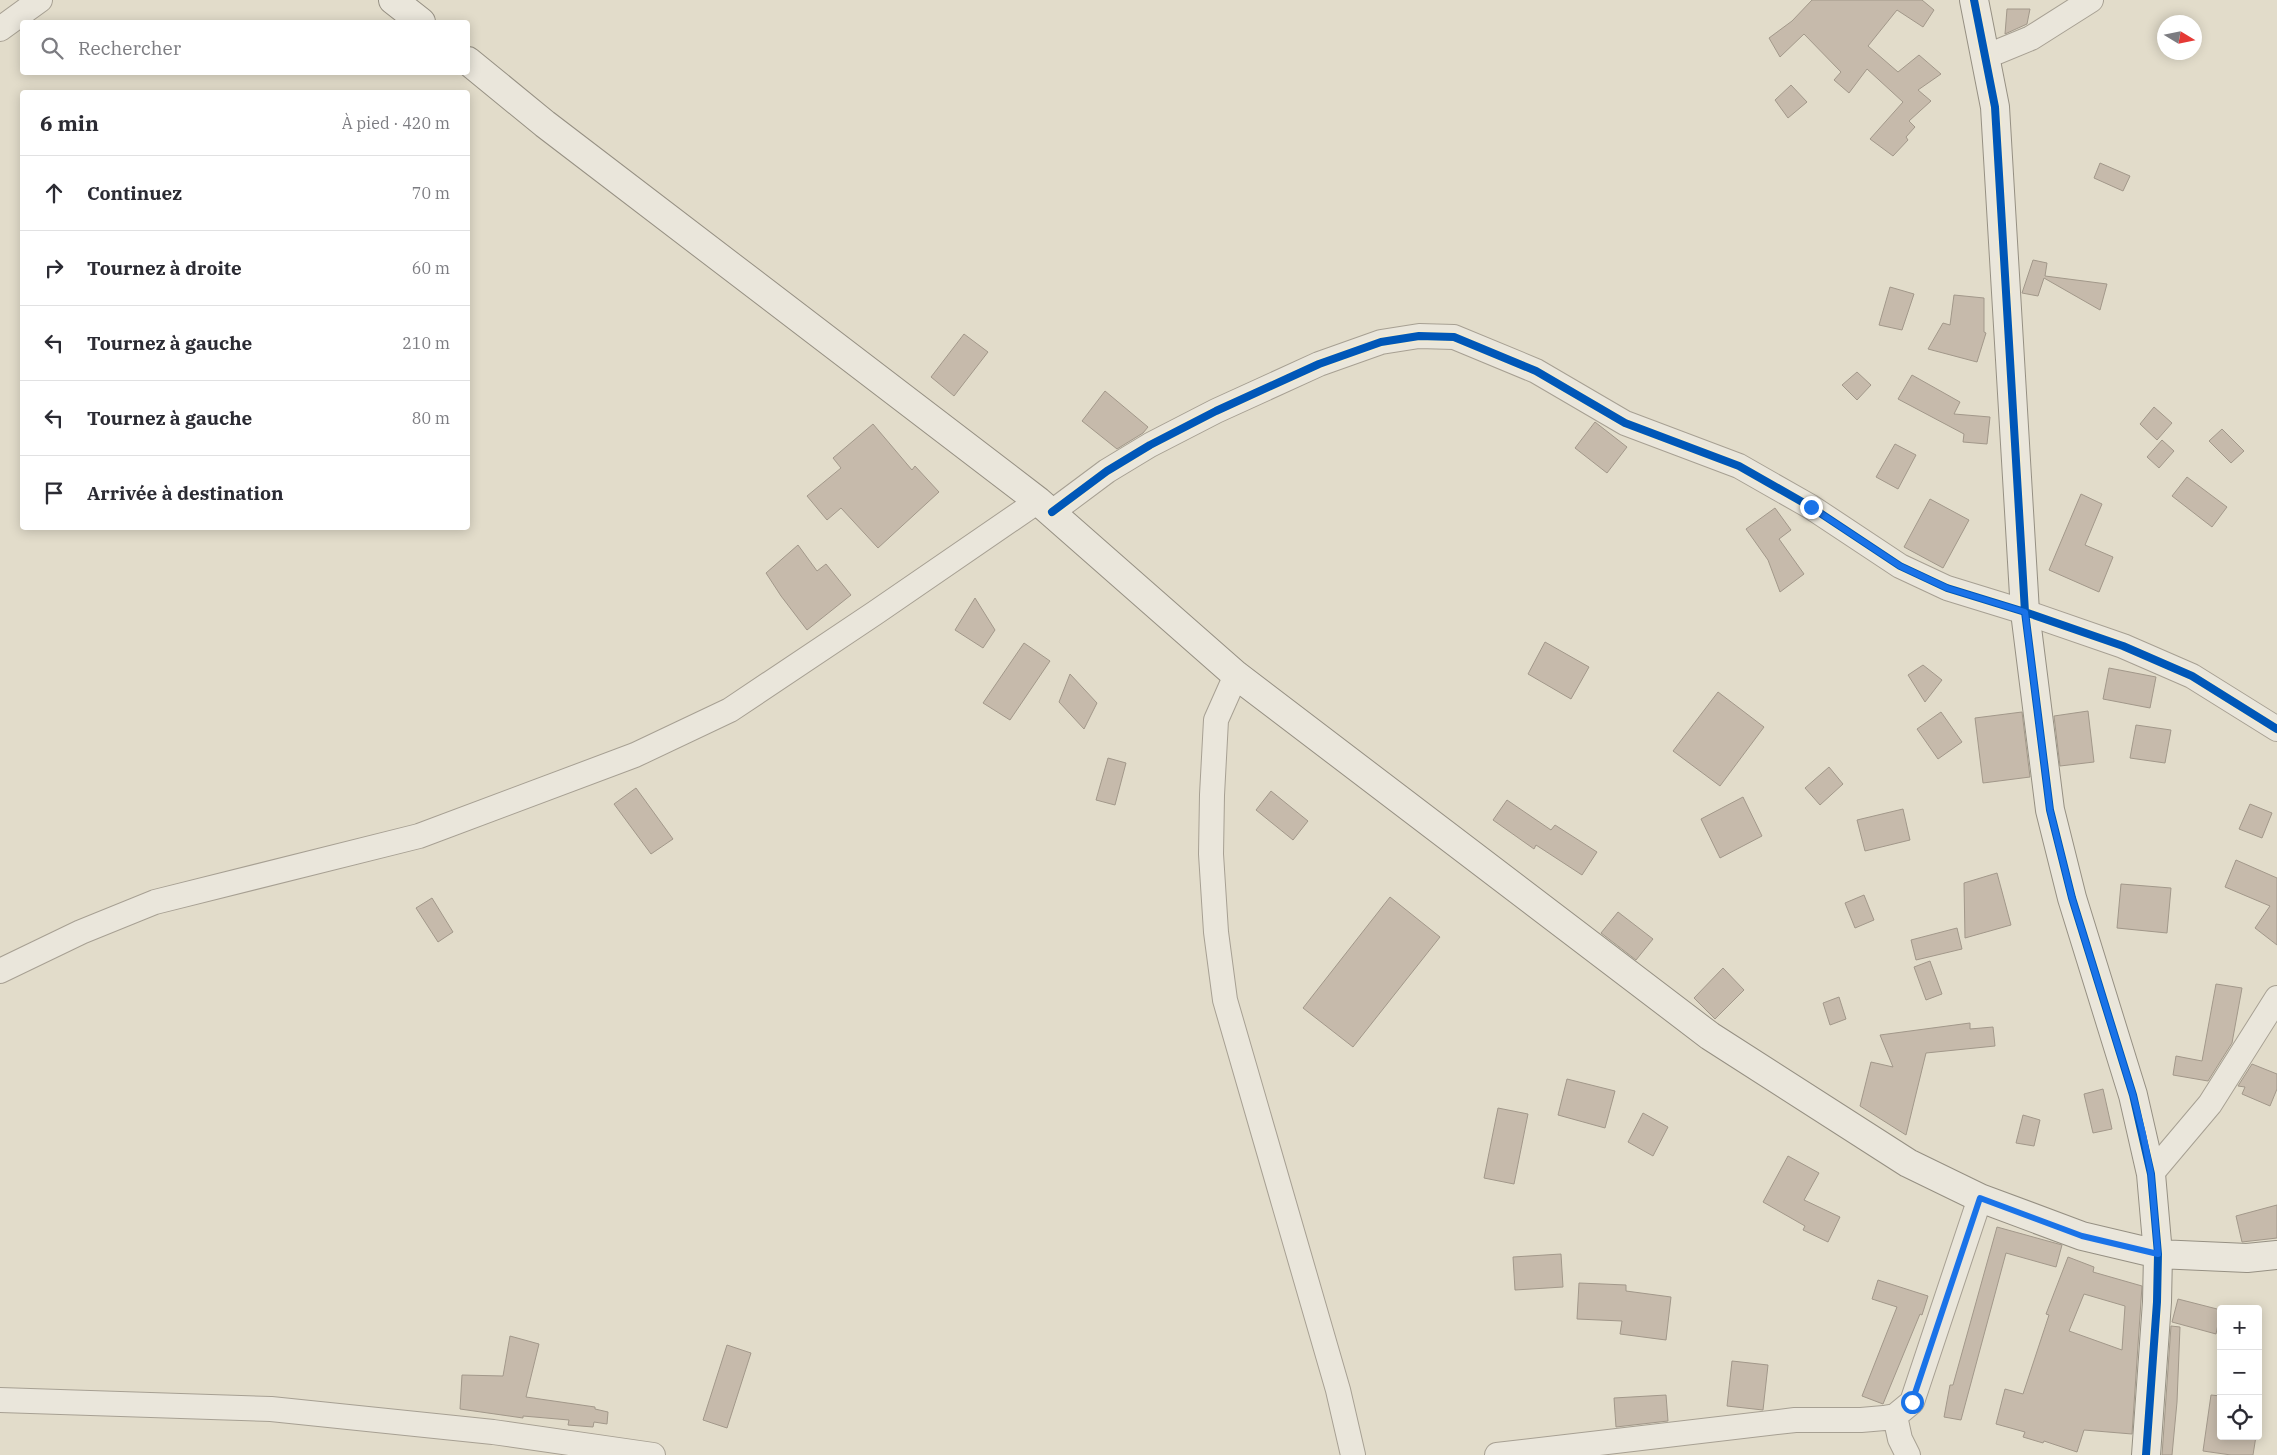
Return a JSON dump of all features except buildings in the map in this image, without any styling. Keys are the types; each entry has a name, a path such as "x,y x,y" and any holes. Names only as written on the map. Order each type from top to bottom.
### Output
{"main road":[{"path":"393,0 418,20"},
{"path":"1974,0 1996,117 2025,612 2050,810 2072,898 2133,1095 2151,1174 2158,1254 2157,1302 2146,1455"},
{"path":"470,62 545,124 1045,506 1236,675 1710,1036 1908,1163 1980,1198 2082,1236 2158,1254 2247,1258 2277,1255"}],"street":[{"path":"0,29 14,21 40,0"},
{"path":"1985,57 2031,38 2091,0"},
{"path":"0,970 81,932 155,902 419,836 635,755 730,710 875,613 1045,506 1150,445 1216,411 1319,364 1381,342 1419,336 1454,337 1536,371 1625,423 1740,466 1811,507 1900,566 1947,588 2025,612 2123,646 2192,676 2277,729"},
{"path":"1236,675 1216,720 1212,795 1211,854 1216,932 1225,1000 1336,1381 1353,1455"},
{"path":"2151,1174 2210,1104 2277,998"},
{"path":"1498,1455 1795,1420 1861,1420 1895,1416 1912,1402 1980,1198"},
{"path":"0,1400 271,1409 493,1432 653,1455"},
{"path":"1895,1416 1900,1439 1908,1455"}],"cycle path":[{"path":"1974,0 1995,107 2025,612 2050,810 2072,898 2133,1095 2151,1174 2158,1254 2157,1302 2146,1455"},
{"path":"1052,512 1107,471 1150,445 1216,411 1319,364 1381,342 1419,336 1454,337 1536,371 1625,423 1739,466 1811,507 1900,566 1947,588 2025,612 2123,646 2192,676 2277,729"}],"route":[{"path":"1811,507 1900,566 1947,588 2025,612 2050,810 2072,898 2133,1095 2151,1174 2158,1254 2082,1236 1980,1198 1912,1402"}]}
